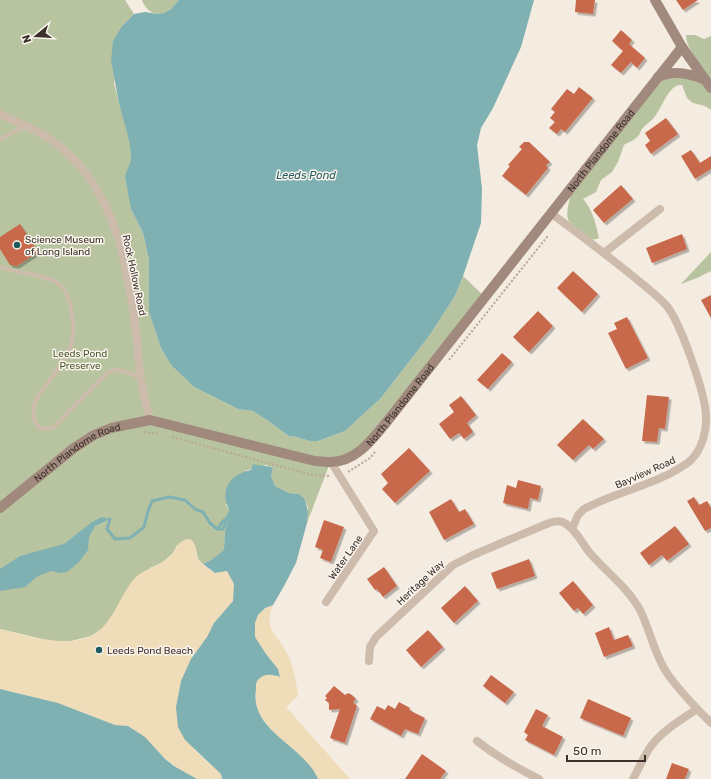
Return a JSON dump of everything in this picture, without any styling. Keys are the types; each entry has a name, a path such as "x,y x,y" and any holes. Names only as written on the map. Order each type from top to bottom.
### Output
{"main road":[{"path":"655,0 682,48 708,84"},
{"name":"North Plandome Road","path":"0,508 74,448 94,435 111,428 150,420 315,460 332,462 350,458 366,447 385,424 682,48"},
{"path":"658,77 665,74 679,73 693,75 708,84"}],"street":[{"name":"Rock Hollow Road","path":"0,114 35,130 51,140 72,157 90,178 106,204 118,236 125,266 135,324 141,378 150,420"},
{"path":"604,253 660,209"},
{"name":"Bayview Road","path":"552,214 604,253 668,306 674,316 687,350 702,393 706,414 706,428 703,441 691,460 664,477 584,509 578,515 572,529"},
{"name":"Water Lane","path":"326,602 374,531 332,462"},
{"name":"Heritage Way","path":"369,661 370,647 376,637 453,565 549,523 562,521 572,529"},
{"path":"572,529 589,552 624,589 634,602 641,612 656,652 666,671 697,709 711,723"},
{"path":"633,779 651,746 660,736 668,728 697,709"},
{"path":"477,740 494,754 539,779"}],"lane":[{"path":"0,139 25,126"},
{"path":"0,266 10,270 33,274 51,281 62,288 70,303 74,338 65,360 36,399 33,411 37,425 42,429 48,430 54,427 107,373 112,370 121,370 141,378"}],"path":[{"path":"138,433 159,434 312,475 326,477 334,476"}],"green space":[{"name":"Leeds Pond Preserve","path":"0,0 125,0 134,14 122,26 114,83 128,132 130,146 131,160 126,176 131,209 143,233 149,260 149,312 161,348 171,365 194,387 238,409 253,411 290,437 292,436 310,441 318,441 345,431 381,398 429,336 455,296 463,276 485,297 366,447 330,463 307,523 308,507 304,498 299,494 289,493 275,486 271,476 273,468 266,465 245,471 226,505 230,512 225,531 224,551 203,564 198,559 195,545 177,545 173,553 163,562 150,568 103,628 91,636 71,641 51,641 0,629"},
{"path":"142,0 179,0 166,12 157,14 150,11"},
{"path":"686,35 695,35 704,39 711,36 711,110 705,106 693,103 687,98 682,85 677,85 673,88 654,118 642,129 634,140 624,145 618,162 612,172 601,180 596,192 583,199 592,213 599,238 587,238 569,222 567,211 570,197 656,83 670,76 692,77 699,64 689,46"},
{"path":"711,252 711,271 681,284"}],"sand":[{"name":"Leeds Pond Beach","path":"188,539 192,540 196,548 198,560 202,564 215,573 227,571 234,584 233,601 214,623 207,637 191,659 194,750 221,774 222,779 197,779 189,775 165,759 128,726 115,725 58,703 0,689 0,629 54,641 82,639 94,634 108,621 133,580 144,571 166,559 172,554 180,543"},
{"path":"273,605 270,613 270,626 289,658 298,696 286,707 350,779 318,779 316,775 269,727 258,712 255,694 257,680 261,676 271,674 280,677 278,669 255,637 255,623 258,615 265,608"}],"water":[{"name":"Leeds Pond","path":"179,0 534,0 521,47 493,108 481,128 477,145 482,189 481,223 455,296 429,336 381,398 345,431 318,441 310,441 292,436 290,437 253,411 238,409 194,387 171,365 161,348 149,312 149,260 143,233 131,209 125,176 131,160 130,146 119,104 111,60 113,41 122,26 134,14 145,12 157,14 164,13 171,9"},
{"path":"253,464 273,468 271,476 275,486 289,493 299,494 304,498 308,512 307,523 296,563 273,605 265,608 258,615 255,623 255,637 278,669 280,677 267,675 262,676 257,681 256,704 261,716 269,727 301,756 311,767 318,779 222,779 221,774 185,740 178,727 176,707 181,681 191,659 207,637 214,623 233,601 234,584 227,571 215,573 203,564 211,560 224,549 225,531 230,512 225,497 228,485 236,476 251,470"},
{"path":"102,517 110,519 95,526 89,537 88,550 79,562 67,572 59,573 51,571 38,576 25,587 0,591 0,569 20,556 64,544 92,522"},
{"path":"0,689 58,703 115,725 128,726 145,737 165,759 174,766 197,779 0,779"}],"building":[{"path":"576,0 595,0 593,14 575,12"},
{"path":"676,0 698,0 683,10"},
{"path":"621,30 632,40 629,44 645,58 637,68 631,62 621,73 611,65 623,51 612,41"},
{"path":"579,87 593,98 565,132 561,129 557,134 549,128 555,122 550,118 555,112 551,109 567,89 574,94"},
{"path":"666,118 678,134 651,154 645,145 650,141 645,133"},
{"path":"524,142 529,142 550,162 546,165 548,168 526,195 502,176 510,166 508,165 522,149 519,147"},
{"path":"691,150 700,163 711,156 711,169 695,179 681,156"},
{"path":"621,185 633,199 604,223 593,210"},
{"name":"Science Museum of Long Island","path":"20,224 38,252 17,266 10,265 0,249 0,237"},
{"path":"682,234 687,249 652,263 646,248"},
{"path":"573,271 598,294 582,312 557,288"},
{"path":"711,295 711,318 701,300"},
{"path":"538,311 553,326 529,352 513,337"},
{"path":"627,317 648,358 626,369 608,333 617,329 614,323"},
{"path":"502,353 512,362 488,389 477,380"},
{"path":"647,395 669,397 665,429 659,428 657,442 642,441"},
{"path":"461,396 476,415 467,423 473,432 464,439 459,433 450,439 439,424 454,412 449,405"},
{"path":"583,419 604,439 593,449 589,445 573,460 557,445"},
{"path":"409,448 430,471 395,503 382,489 388,483 381,474"},
{"path":"518,480 541,486 538,500 530,498 528,509 503,503 507,485 516,488"},
{"path":"694,497 699,505 707,501 711,508 711,528 705,531 687,501"},
{"path":"451,499 459,512 465,509 474,524 444,540 429,512"},
{"path":"324,520 344,527 331,562 320,558 323,550 315,547"},
{"path":"675,526 689,544 667,561 662,555 649,565 640,553"},
{"path":"529,559 535,576 497,589 491,573"},
{"path":"384,567 397,586 383,597 377,589 375,590 367,579"},
{"path":"573,581 593,605 583,614 578,608 574,611 559,593"},
{"path":"465,586 478,601 454,623 441,608"},
{"path":"609,627 614,640 628,635 633,646 604,657 595,633"},
{"path":"428,630 443,647 421,667 406,650"},
{"path":"491,675 514,692 505,703 483,686"},
{"path":"334,686 345,695 348,693 356,699 353,702 357,706 345,743 330,738 340,709 329,710 329,703 325,700 327,698 325,696"},
{"path":"588,699 631,718 623,736 580,718"},
{"path":"399,702 410,708 409,710 425,718 418,734 405,729 401,736 370,719 377,706 385,710 388,705 395,709"},
{"path":"536,709 548,715 542,726 563,737 554,755 525,740 528,735 524,732"},
{"path":"422,754 446,771 440,779 405,779"},
{"path":"672,763 689,769 685,779 666,779"}],"waterway":[{"path":"110,519 107,529 115,539 130,538 144,527 152,501 169,497 185,500 195,509 203,512 210,523 217,529 223,529 230,512"},
{"path":"217,529 226,519"}],"place":[{"name":"Science Museum of Long Island","path":"17,245"},
{"name":"Leeds Pond Beach","path":"99,650"}]}
